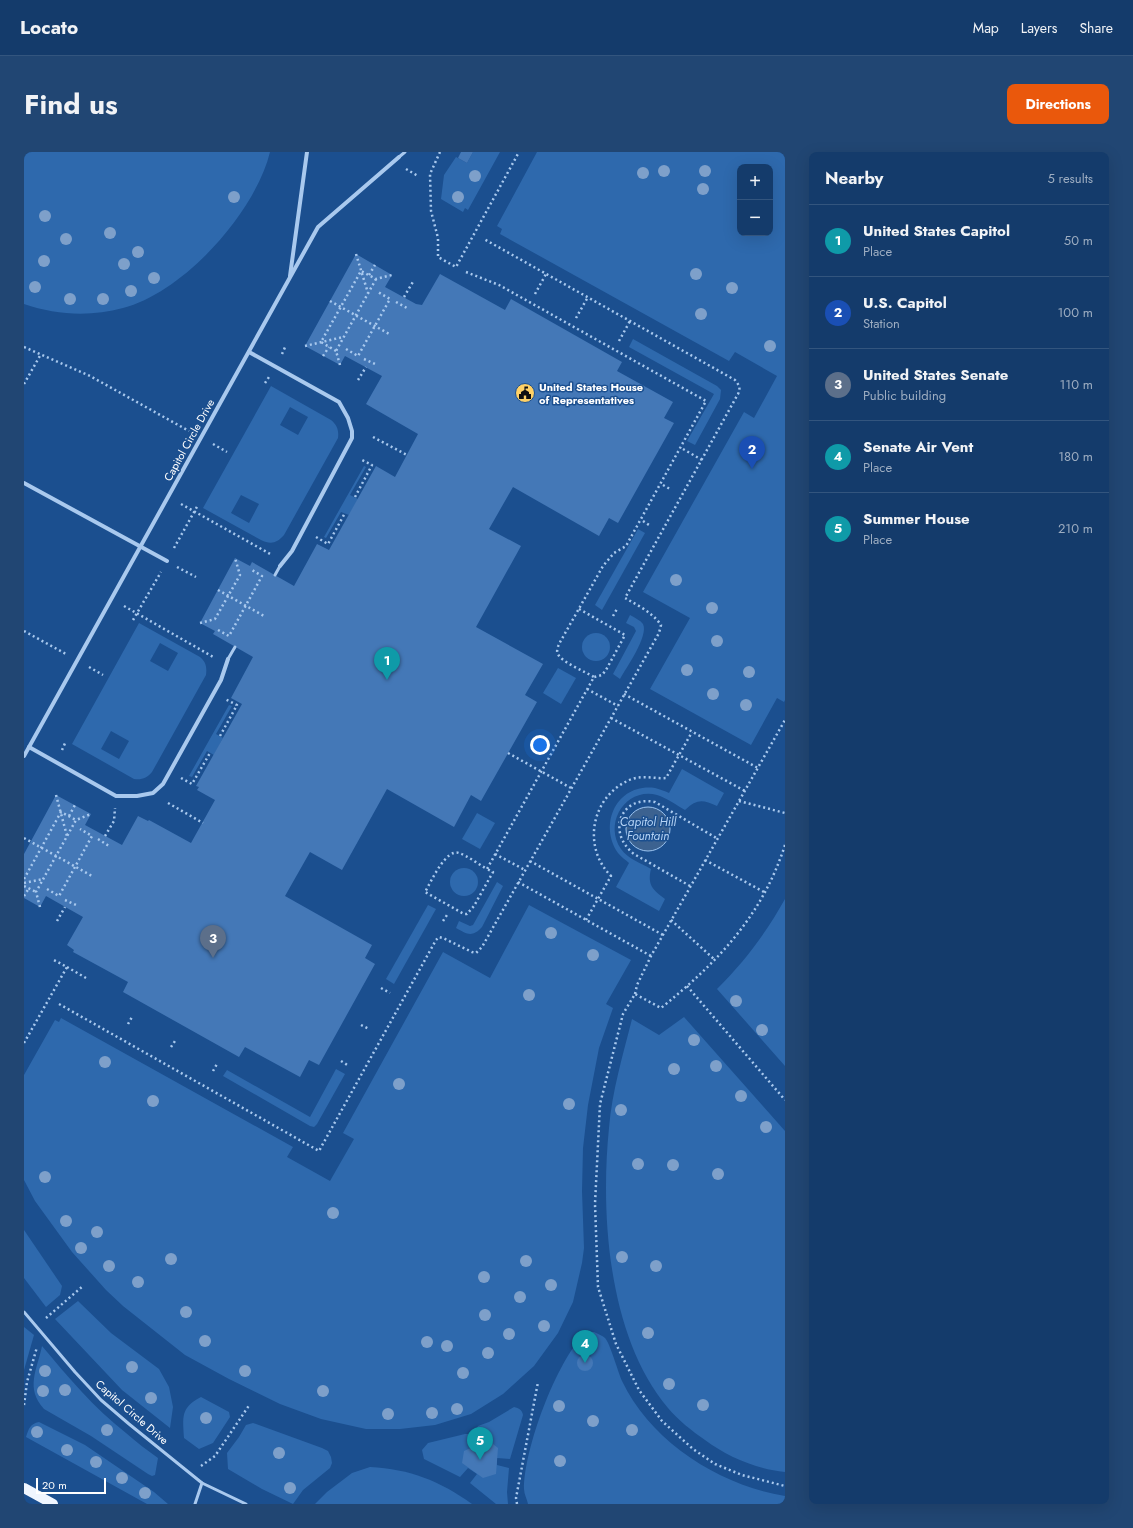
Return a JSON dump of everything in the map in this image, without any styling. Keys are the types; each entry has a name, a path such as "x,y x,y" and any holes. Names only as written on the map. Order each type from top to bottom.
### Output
{"main road":[{"path":"24,1488 53,1504"}],"street":[{"path":"289,278 307,152"},
{"name":"Capitol Circle Drive","path":"24,756 318,227 399,157"},
{"path":"248,352 339,402 348,418 352,430 352,438 292,551 280,566"},
{"path":"24,483 166,561"},
{"path":"29,747 116,796 137,796 153,793 163,784 221,680 228,659"}],"lane":[{"name":"Capitol Circle Drive","path":"399,157 404,152"},
{"path":"275,575 280,566"},
{"path":"228,659 235,647"},
{"name":"Capitol Circle Drive","path":"24,1312 101,1400 202,1483 246,1504"},
{"path":"195,1504 202,1483"}],"path":[{"path":"440,152 430,174 431,211 438,238 438,257 456,268 519,152"},
{"path":"59,1004 319,1151 436,940 439,937 443,938 468,951 476,952 482,947 659,633 661,625 647,611 624,598 738,394 740,390 739,385 735,380 484,239"},
{"path":"356,254 368,294"},
{"path":"369,275 375,265"},
{"path":"361,271 376,279 392,275"},
{"path":"321,342 361,271"},
{"path":"466,272 499,285 706,401 626,546 614,553 603,566 559,644 557,650 558,654 564,661 594,677 602,675 625,635 579,609"},
{"path":"535,294 546,274"},
{"path":"336,351 376,279"},
{"path":"404,297 414,280"},
{"path":"346,349 358,356 375,326 390,298 378,292"},
{"path":"576,318 588,297"},
{"path":"330,301 391,335"},
{"path":"396,302 407,308"},
{"path":"619,341 630,321"},
{"path":"305,346 344,337"},
{"path":"321,342 336,351 340,365"},
{"path":"24,347 90,376 227,452"},
{"path":"323,356 329,347"},
{"path":"24,384 41,354"},
{"path":"364,359 375,364"},
{"path":"358,380 366,367"},
{"path":"373,436 407,455"},
{"path":"683,449 702,460"},
{"path":"354,497 372,465 360,459"},
{"path":"663,485 670,489"},
{"path":"168,496 284,561"},
{"path":"316,537 328,544 345,514"},
{"path":"643,521 649,525"},
{"path":"200,623 215,619 240,575 235,558"},
{"path":"166,561 196,577"},
{"path":"218,630 229,636 246,606 262,576 252,570"},
{"path":"218,590 264,616"},
{"path":"111,599 227,664"},
{"path":"613,616 617,609"},
{"path":"487,869 594,677"},
{"path":"587,689 618,706"},
{"path":"624,694 758,768"},
{"path":"220,736 237,705 225,698"},
{"path":"611,718 745,791"},
{"path":"785,720 784,726 758,768 651,956 637,985 635,994 623,1014 600,1104 595,1204 598,1287 616,1344 639,1390 662,1421 693,1449 715,1464 742,1475 785,1486"},
{"path":"586,920 611,876 598,860 593,839 594,824 604,801 612,791 632,779 649,777 666,778 692,732"},
{"path":"181,778 192,784 210,753"},
{"path":"508,753 571,788"},
{"path":"56,795 67,836"},
{"path":"105,836 114,820 116,796"},
{"path":"690,886 626,848 620,835 619,825 622,816 628,808 636,803 645,801 655,802 718,839"},
{"path":"739,801 785,813"},
{"path":"168,803 203,823"},
{"path":"69,816 74,805"},
{"path":"61,812 76,820"},
{"path":"24,879 61,812"},
{"path":"36,892 76,820 91,814"},
{"path":"47,889 59,896 92,836 80,829"},
{"path":"24,838 92,876"},
{"path":"98,839 109,846"},
{"path":"635,994 661,1008 715,960 727,948 746,923 764,892 785,845"},
{"path":"458,852 487,869 493,872 474,906 467,914 464,914 425,892 443,861 450,854 458,852"},
{"path":"495,854 525,870"},
{"path":"705,860 764,892"},
{"path":"530,861 663,935"},
{"path":"24,884 44,879"},
{"path":"518,882 651,956"},
{"path":"24,884 36,892 40,907"},
{"path":"24,896 29,888"},
{"path":"65,900 76,905"},
{"path":"57,921 65,907"},
{"path":"443,921 447,915"},
{"path":"671,920 715,960"},
{"path":"52,959 86,978"},
{"path":"24,1043 67,967"},
{"path":"687,986 785,1100"},
{"path":"381,988 390,993"},
{"path":"128,1024 132,1017"},
{"path":"361,1025 369,1029"},
{"path":"171,1047 175,1041"},
{"path":"341,1061 349,1066"},
{"path":"213,1071 217,1064"},
{"path":"51,1314 83,1286"},
{"path":"24,1405 27,1382 42,1334"},
{"path":"517,1504 516,1498 538,1382"},
{"path":"212,1458 216,1456 250,1404"}],"shaded area":[{"path":"24,152 270,152 262,176 249,200 233,224 214,247 192,268 170,285 146,299 123,308 98,313 73,314 48,311 24,304"},
{"path":"473,152 500,152 468,210 465,208 463,212 441,199 444,175 456,157 467,163"},
{"path":"537,152 785,152 785,700 784,702 777,698 751,745 650,689 690,618 643,592 744,412 754,418 777,376 735,352 729,361 500,234 502,229 497,226"},
{"path":"633,339 717,386 721,390 720,399 695,445 687,441 714,394 629,347"},
{"path":"271,386 331,420 335,424 338,430 338,438 284,535 279,540 271,543 265,542 203,508","holes":["290,407 308,417 298,435 280,425","241,495 259,504 249,523 231,513"]},
{"path":"364,466 366,467 350,495 358,499 349,515 341,512 326,538 324,537"},
{"path":"638,529 645,533 602,610 595,605"},
{"path":"630,615 643,624 643,636 620,679 613,674 636,631 634,627 626,623"},
{"path":"139,623 200,657 204,661 206,675 152,772 148,776 142,779 134,779 72,744","holes":["160,643 178,653 168,671 150,661","111,731 129,741 119,759 101,749"]},
{"path":"596,633 606,637 610,647 606,657 596,661 586,657 582,647 586,637"},
{"path":"558,668 576,678 561,704 543,693"},
{"path":"229,705 232,706 216,734 223,738 214,755 207,751 192,777 189,776"},
{"path":"682,769 724,793 717,806 700,801 696,802 685,810 661,796 646,794 636,796 627,802 616,818 616,839 621,849 631,858 651,869 650,879 652,887 665,899 659,911 616,887 629,863 618,853 612,842 610,830 611,818 621,799 630,792 642,788 655,788 669,793"},
{"path":"477,813 495,823 480,849 462,839"},
{"path":"464,868 474,872 478,882 474,892 464,896 454,892 450,882 454,872"},
{"path":"497,882 503,886 482,927 472,934 463,932 456,928 459,921 470,926 473,925"},
{"path":"785,899 785,1066 717,989 737,968 754,946"},
{"path":"428,905 436,909 394,984 386,979"},
{"path":"529,905 631,960 606,1004 613,1008 599,1048 588,1105 583,1148 582,1191 584,1248 573,1302 558,1333 534,1366 503,1394 471,1414 435,1425 400,1429 366,1429 321,1419 280,1404 185,1355 123,1306 106,1290 72,1252 35,1201 24,1180 24,1075 55,1020 59,1022 61,1018 293,1147 287,1157 330,1181 354,1139 343,1133 443,952 490,978"},
{"path":"684,1017 785,1131 785,1472 753,1465 723,1452 700,1437 676,1417 648,1380 633,1347 621,1312 613,1275 608,1237 606,1199 610,1114 615,1087 632,1019 659,1035"},
{"path":"336,1069 345,1074 314,1127 223,1076 227,1070 310,1117"},
{"path":"24,1230 62,1286 60,1295 46,1307 24,1278"},
{"path":"78,1301 111,1333 159,1369 169,1387 173,1407 170,1428 122,1390 55,1319"},
{"path":"24,1327 34,1335 24,1370"},
{"path":"594,1332 604,1337 607,1341 622,1381 635,1403 650,1423 669,1441 712,1471 736,1482 785,1496 785,1504 528,1504 524,1491 525,1472 529,1452 544,1407 563,1364 574,1346 585,1333"},
{"path":"42,1346 92,1403 134,1440 158,1458 155,1475 152,1476 148,1474 91,1436 44,1409 38,1401 34,1386 35,1371"},
{"path":"201,1397 229,1412 230,1417 213,1443 199,1449 184,1438 183,1419 189,1405"},
{"path":"514,1407 520,1410 523,1415 510,1459 497,1458 497,1465 509,1468 507,1492 508,1504 496,1504 470,1483 477,1474 468,1468 460,1477 424,1459 422,1450 428,1443 468,1434 473,1447 480,1444 475,1432 478,1426 489,1422"},
{"path":"39,1422 85,1445 154,1492 168,1504 147,1504 26,1437 30,1427"},
{"path":"253,1423 322,1448 328,1451 331,1457 332,1463 330,1468 303,1490 293,1504 262,1489 228,1469 227,1453 246,1425"},
{"path":"370,1467 398,1470 424,1478 448,1489 472,1504 315,1504 327,1492 352,1473"}],"water":[{"name":"Capitol Hill Fountain","path":"648,807 660,811 666,817 670,829 666,841 660,847 648,851 636,847 630,841 626,829 630,817 636,811"}],"building":[{"path":"461,152 473,152 467,163 458,158"},
{"path":"356,254 392,275 385,287 416,304 422,305 440,274 505,310 511,299 622,362 617,371 673,402 664,418 674,423 618,523 609,518 599,536 513,487 489,529 521,546 476,627 543,664 525,695 537,702 481,801 471,795 454,827 387,789 342,870 310,852 285,896 372,945 365,958 375,964 319,1065 309,1060 300,1077 245,1047 239,1057 123,992 128,982 73,952 74,950 67,945 83,917 46,896 40,907 24,898 24,854 56,795 91,814 85,825 122,845 138,816 148,821 149,820 191,843 215,800 197,790 199,787 196,786 242,704 231,698 253,657 213,634 215,631 200,623 235,558 250,566 252,562 294,586 317,544 329,550 376,466 395,477 418,434 366,404 382,376 345,356 340,365 305,346"},
{"path":"585,1355 592,1360 593,1363 588,1370 585,1371 578,1366 577,1363 582,1356"},
{"path":"488,1440 498,1448 496,1474 483,1478 462,1463 464,1451"}],"place":[{"name":"United States House of Representatives","path":"525,393"},
{"name":"U.S. Capitol","path":"752,469"},
{"name":"United States Capitol","path":"387,680"},
{"name":"United States Senate","path":"213,958"},
{"name":"Senate Air Vent","path":"585,1363"},
{"name":"Summer House","path":"480,1460"}]}
